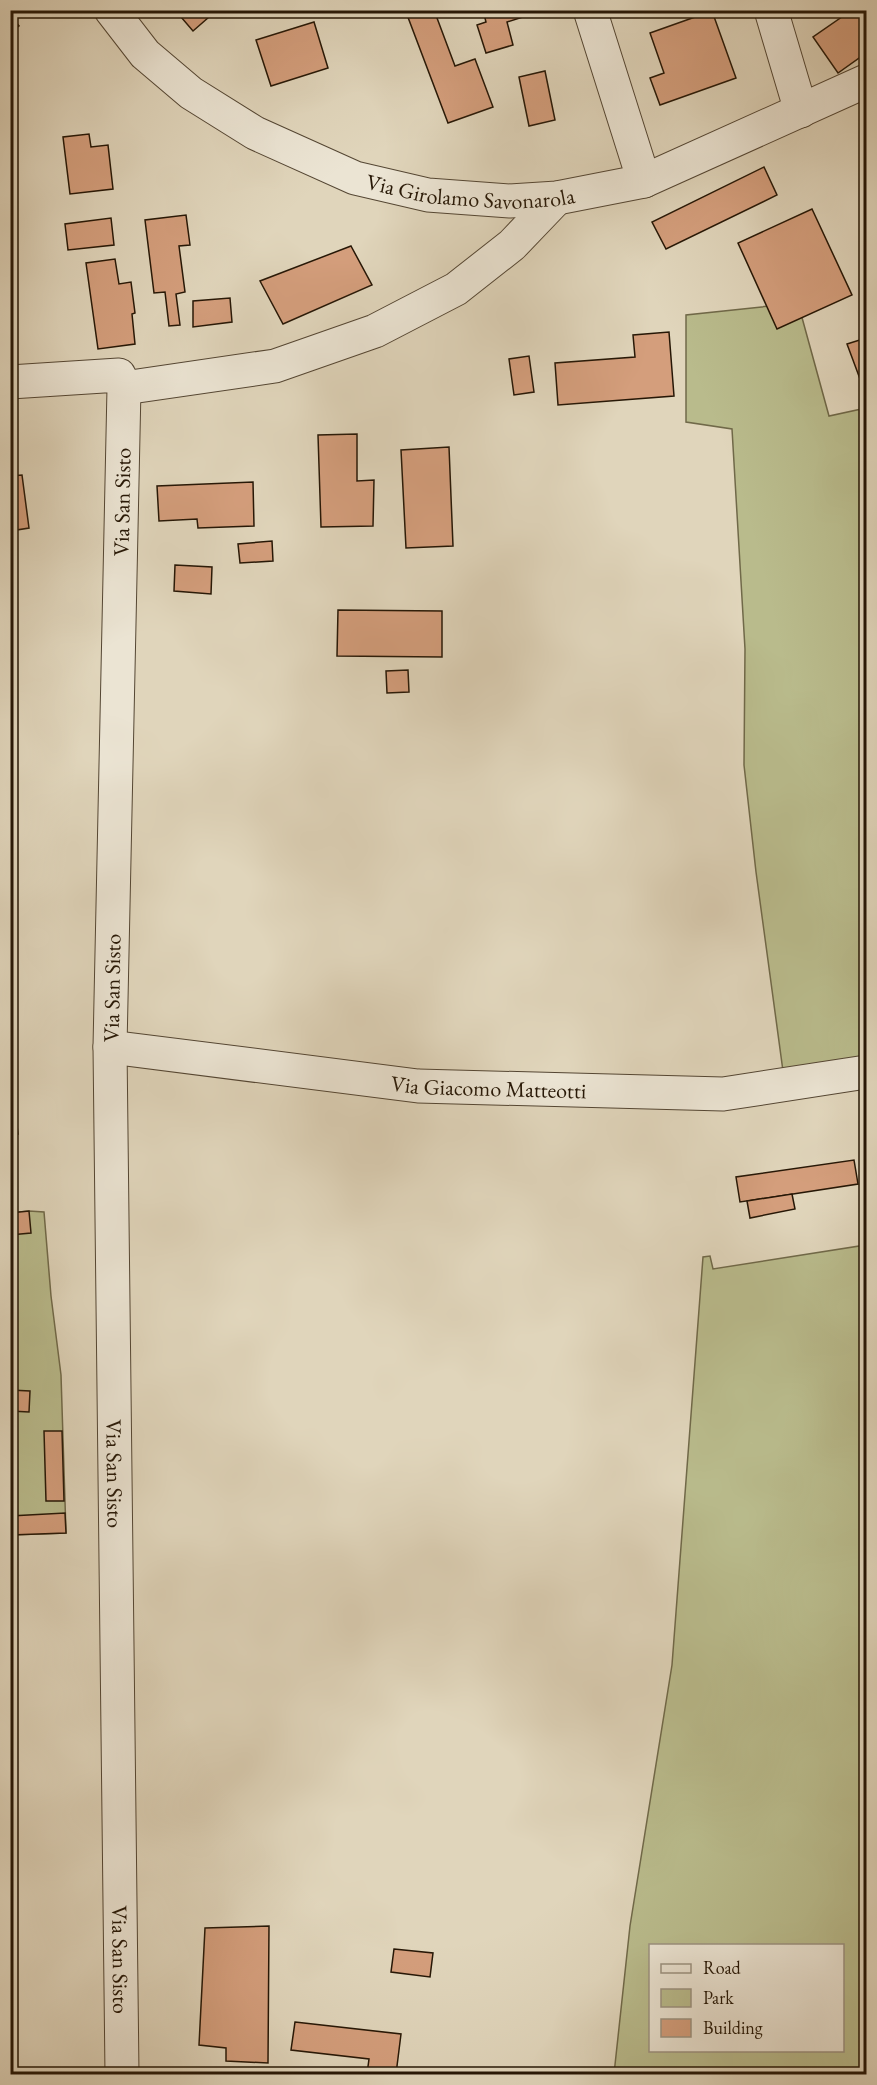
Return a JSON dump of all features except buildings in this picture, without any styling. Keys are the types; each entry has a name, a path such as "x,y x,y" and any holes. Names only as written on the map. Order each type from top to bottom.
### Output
{"street":[{"name":"Via Girolamo Savonarola","path":"111,10 145,54 191,93 255,133 355,178 428,195 510,201 557,198 644,181 867,81"},
{"path":"590,10 644,181"},
{"path":"771,10 801,111"},
{"path":"10,382 119,375 124,388 275,366 375,331 456,290 512,244 557,198"},
{"name":"Via San Sisto","path":"122,2074 111,1047 124,388"},
{"name":"Via Giacomo Matteotti","path":"111,1047 418,1086 723,1094 867,1072"}],"green space":[{"path":"798,303 829,416 866,408 866,1056 783,1071 744,765 745,649 732,429 686,422 686,315"},
{"path":"44,1212 61,1375 66,1533 11,1535 10,1213"},
{"path":"866,1245 866,2074 614,2074 630,1926 672,1665 703,1257 710,1256 713,1269"}]}
